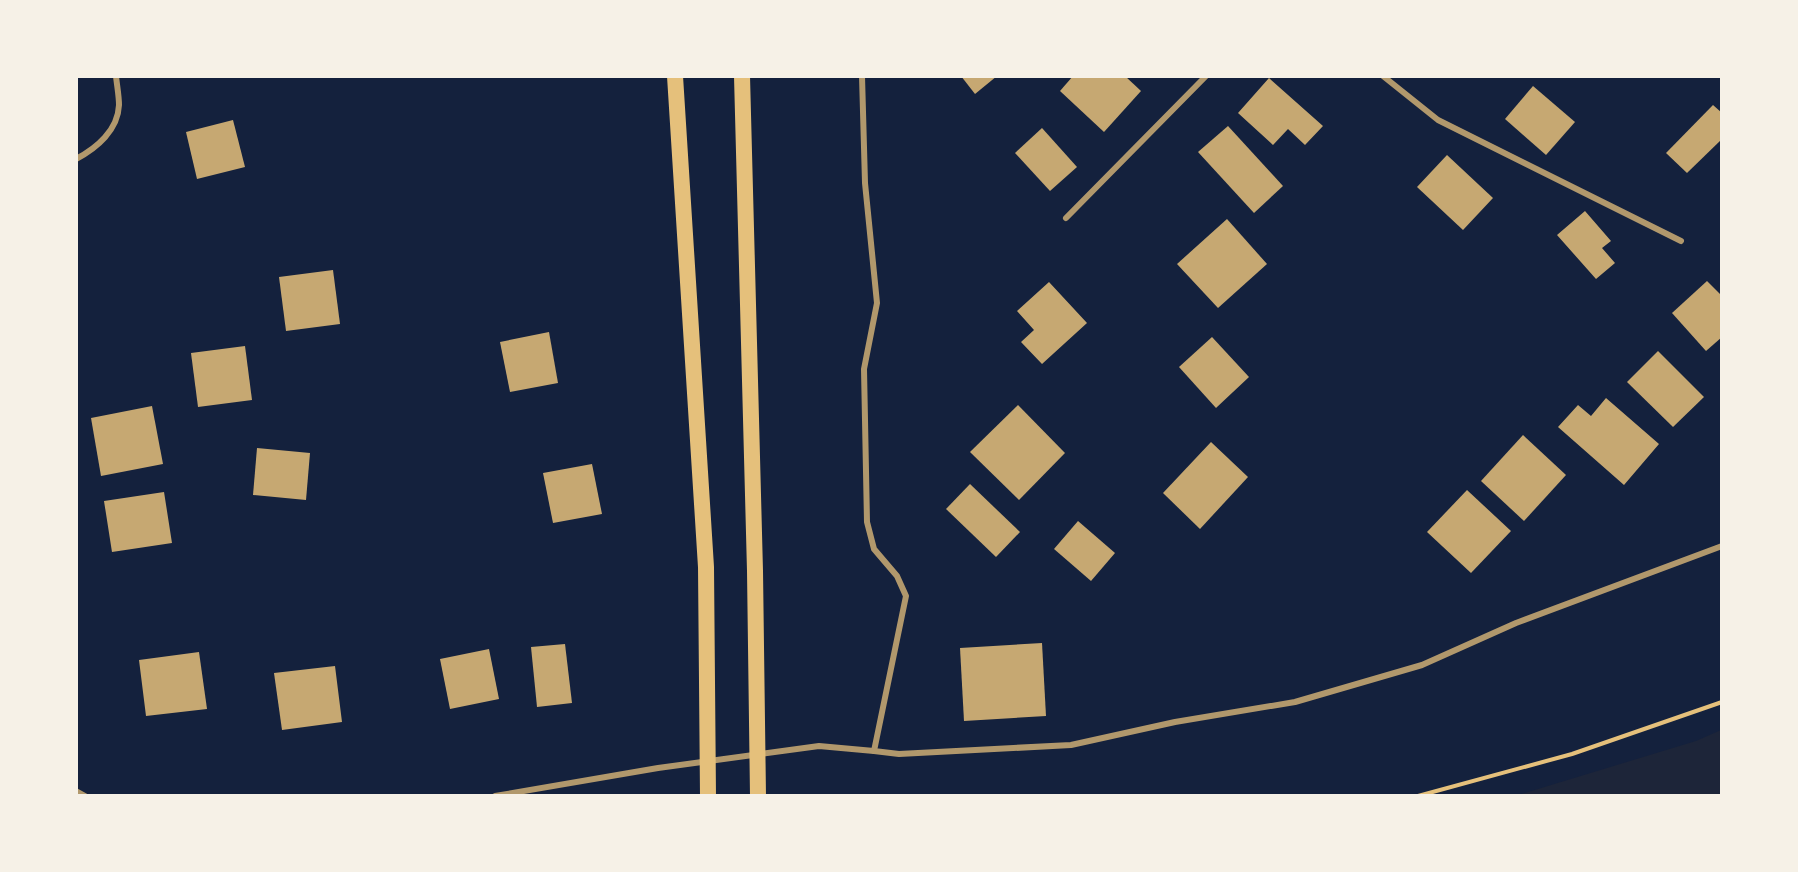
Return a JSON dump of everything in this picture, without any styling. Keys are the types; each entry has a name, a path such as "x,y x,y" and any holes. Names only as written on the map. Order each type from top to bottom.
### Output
{"highway":[{"path":"675,76 706,567 708,795"},
{"path":"742,76 755,571 758,795"}],"street":[{"path":"76,159 100,144 113,126 119,107 116,76"},
{"path":"862,76 865,183 877,303 864,369 867,522 874,549 897,576 906,596 874,751"},
{"path":"1066,218 1206,76"},
{"path":"1383,76 1438,120 1681,241"},
{"path":"495,795 658,768 819,746 899,754 1071,745 1175,722 1295,702 1422,665 1516,623 1722,546"},
{"path":"76,791 83,795"}],"path":[{"path":"1418,795 1572,754 1722,702"}],"shaded area":[{"path":"1721,730 1721,795 1518,795 1696,741"}],"building":[{"path":"961,76 997,76 975,94"},
{"path":"1073,76 1125,76 1141,91 1104,132 1060,91"},
{"path":"1269,78 1323,126 1305,145 1288,129 1273,145 1238,113"},
{"path":"1533,86 1575,122 1546,155 1505,119"},
{"path":"1713,105 1722,113 1722,139 1687,173 1666,153"},
{"path":"233,120 245,167 197,179 186,132"},
{"path":"1228,126 1283,186 1254,213 1198,152"},
{"path":"1042,128 1077,167 1050,191 1015,153"},
{"path":"1447,155 1493,198 1463,230 1417,187"},
{"path":"1585,211 1611,241 1602,248 1615,263 1596,279 1557,235"},
{"path":"1227,219 1267,264 1218,308 1177,264"},
{"path":"333,270 340,324 286,331 279,277"},
{"path":"1707,281 1722,296 1722,337 1706,351 1672,313"},
{"path":"1049,282 1087,323 1042,364 1021,342 1034,330 1017,311"},
{"path":"549,332 558,383 510,392 500,342"},
{"path":"1212,337 1249,377 1216,408 1179,367"},
{"path":"245,346 252,400 198,407 191,353"},
{"path":"1658,351 1704,397 1673,427 1627,382"},
{"path":"1606,398 1659,444 1624,485 1558,427 1578,405 1591,416"},
{"path":"1018,405 1065,453 1019,500 970,452"},
{"path":"152,406 163,464 101,476 91,418"},
{"path":"1523,435 1566,475 1524,521 1481,481"},
{"path":"1211,442 1248,477 1200,529 1163,493"},
{"path":"257,448 310,453 306,500 253,495"},
{"path":"592,464 602,514 553,523 543,473"},
{"path":"970,484 1020,532 996,557 946,509"},
{"path":"1467,490 1511,531 1471,573 1427,532"},
{"path":"164,492 172,543 112,552 104,501"},
{"path":"1078,521 1115,553 1091,581 1054,549"},
{"path":"1042,643 1046,716 964,721 960,648"},
{"path":"565,644 572,703 537,707 531,647"},
{"path":"489,649 499,699 450,709 440,659"},
{"path":"199,652 207,709 146,716 139,660"},
{"path":"335,666 342,722 282,730 274,673"}]}
